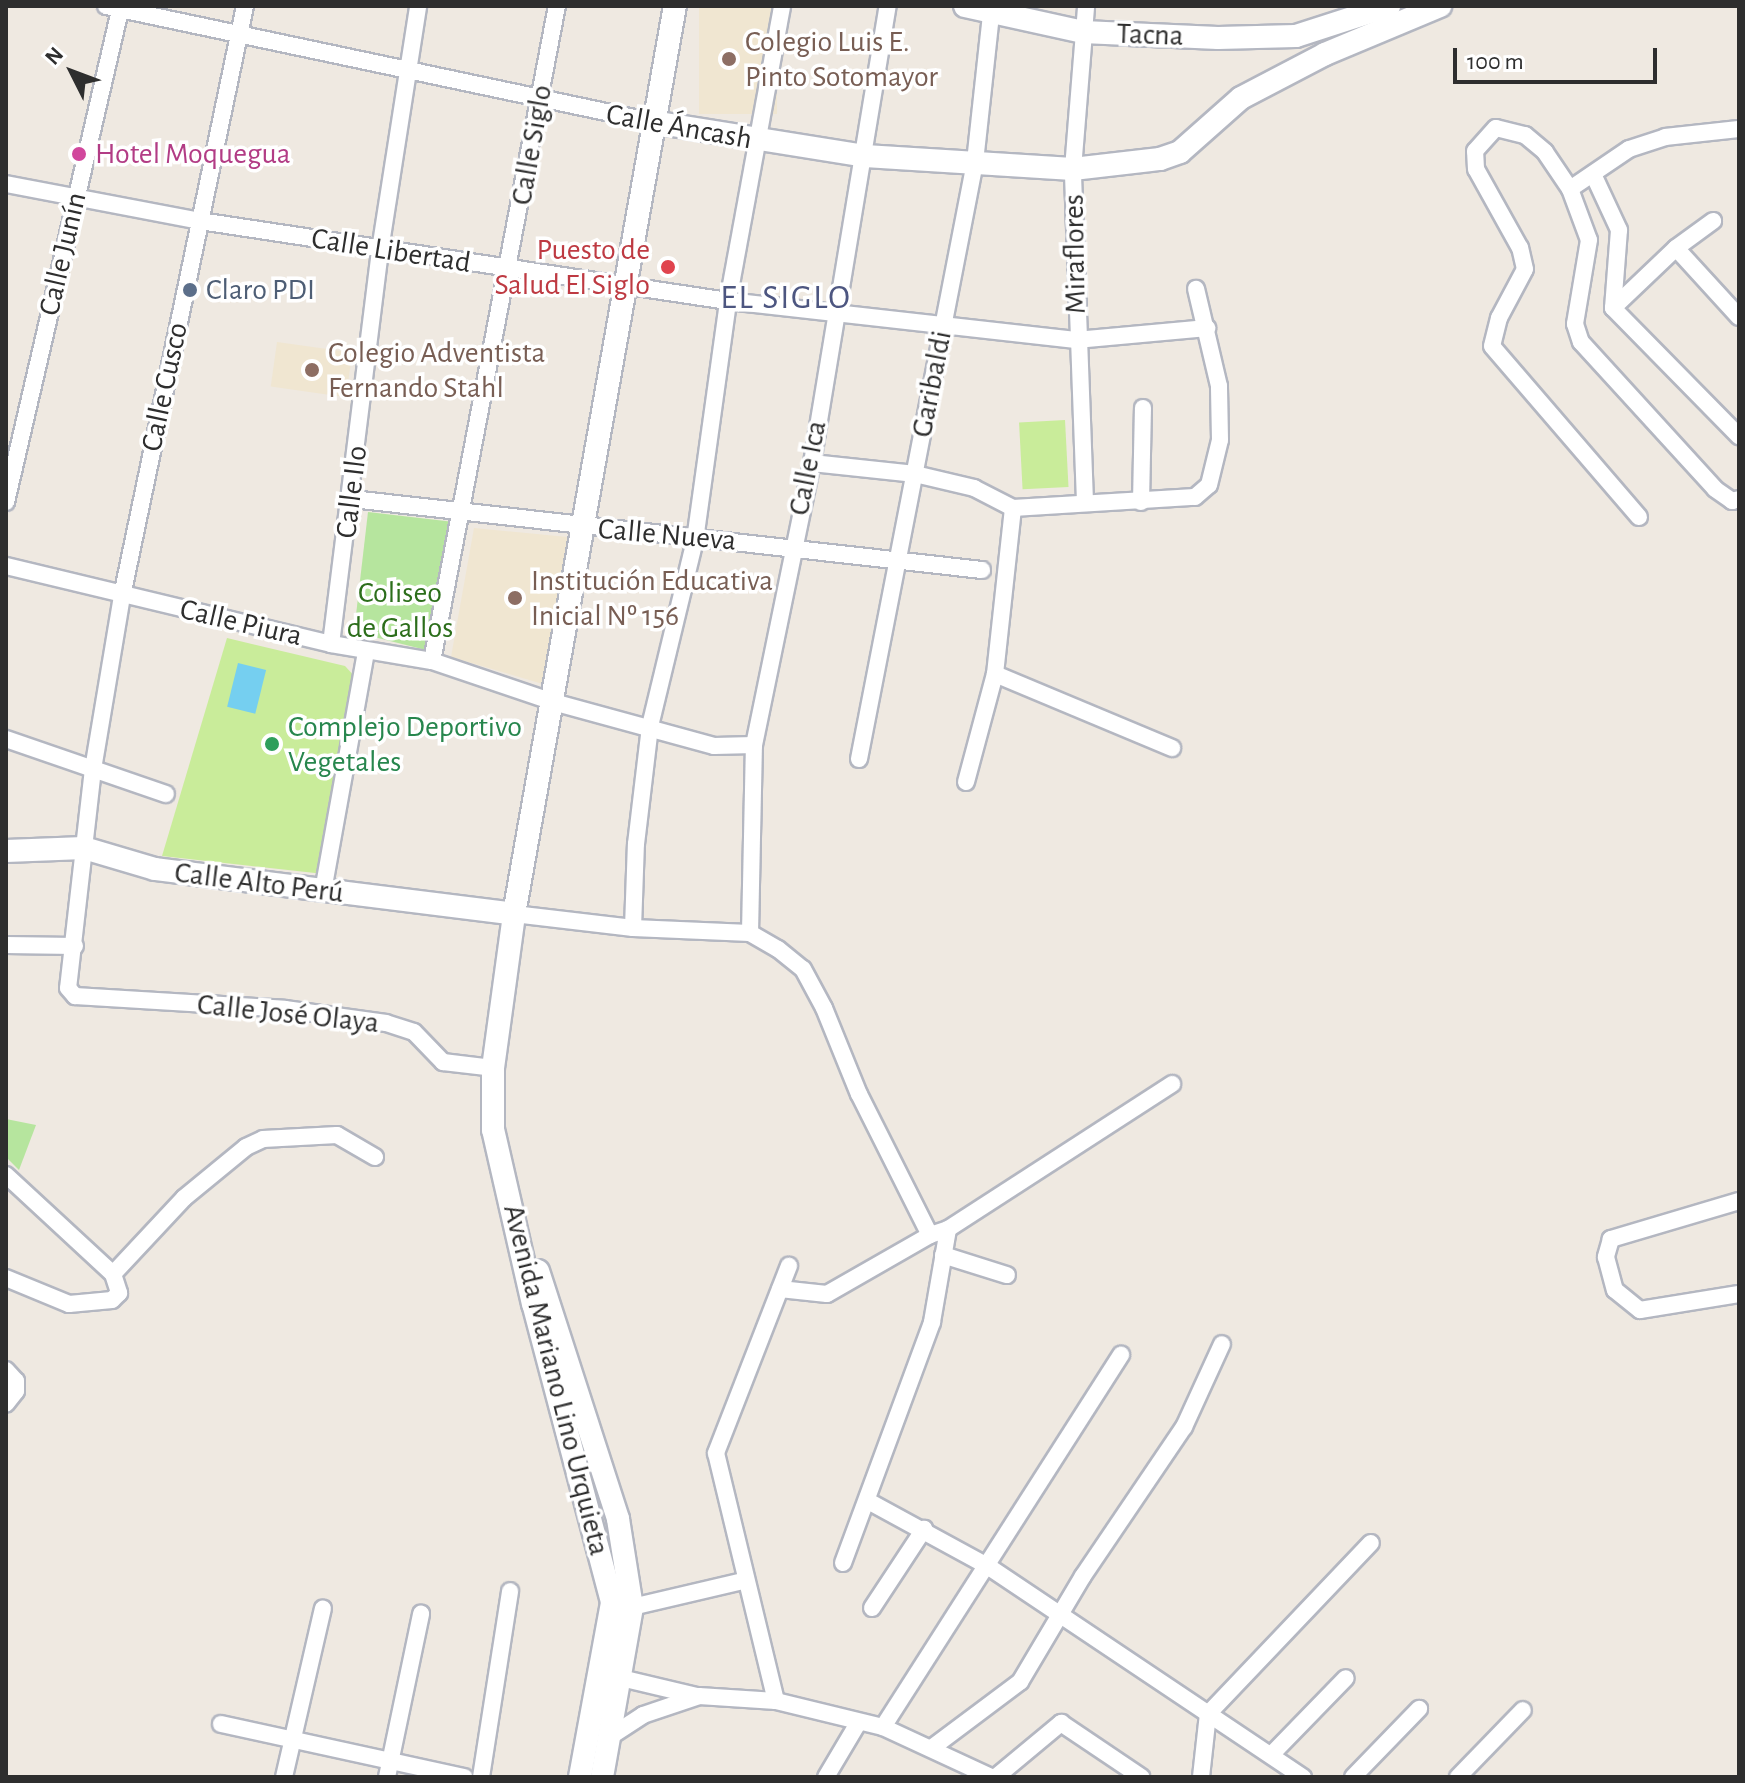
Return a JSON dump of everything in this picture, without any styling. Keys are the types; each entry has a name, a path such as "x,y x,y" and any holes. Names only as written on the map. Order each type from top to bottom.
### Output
{"main road":[{"path":"508,1191 493,1130 493,1068 514,914 628,286 653,122 675,6"},
{"name":"Tacna","path":"965,6 992,8 1083,32 1218,38 1296,36 1389,6"},
{"name":"Calle Áncash","path":"653,122 865,156 1073,169 1160,159 1180,152 1241,98 1325,54 1440,6"},
{"name":"Calle Alto Perú","path":"6,851 84,848 155,869 514,914"},
{"name":"Avenida Mariano Lino Urquieta","path":"508,1191 618,1519 632,1607 602,1777"},
{"name":"Avenida Mariano Lino Urquieta","path":"508,1191 612,1602 580,1777"}],"street":[{"name":"Calle Cusco","path":"70,993 93,769 122,596 245,6"},
{"name":"Calle Ilo","path":"331,644 352,499 380,250 405,73 418,6"},
{"name":"Calle Siglo","path":"432,661 557,6"},
{"path":"633,928 636,844 650,726 695,540 728,301 761,141 782,6"},
{"name":"Calle Ica","path":"750,933 754,745 792,546 812,463 834,310 865,156 888,6"},
{"name":"Miraflores","path":"1085,502 1076,340 1073,169 1086,6"},
{"name":"Calle Áncash","path":"115,7 540,102 653,122"},
{"name":"Calle Junín","path":"6,502 77,196 115,7"},
{"name":"Garibaldi","path":"859,759 902,559 915,474 975,162 992,8"},
{"path":"1639,517 1492,346 1499,318 1525,269 1520,248 1479,181 1475,151 1496,128 1512,129 1545,152 1570,189 1589,240 1575,332 1715,489 1732,501 1739,499"},
{"path":"1570,189 1629,149 1665,137 1739,129"},
{"path":"1593,174 1619,230 1613,308 1739,436"},
{"name":"Calle Libertad","path":"6,184 200,221 728,301 834,310 1076,340 1207,328"},
{"path":"1613,308 1676,248 1713,221"},
{"path":"1676,248 1739,317"},
{"path":"812,463 915,474 974,488 1013,508 1195,497 1209,485 1220,440 1219,386 1196,289"},
{"path":"1141,502 1143,408"},
{"name":"Calle Nueva","path":"352,499 695,540 792,546 982,570"},
{"path":"966,782 995,674 1013,508"},
{"name":"Calle Piura","path":"6,566 366,652 432,661 553,702 650,726 714,746 754,745"},
{"path":"323,891 366,652"},
{"path":"995,674 1172,748"},
{"path":"6,739 166,794"},
{"path":"514,914 633,928 750,933 803,969 930,1235"},
{"path":"6,945 75,946"},
{"name":"Calle José Olaya","path":"70,993 285,1009 386,1023 414,1032 443,1062 493,1068"},
{"path":"780,1289 827,1294 930,1235 948,1229 1172,1084"},
{"path":"113,1274 184,1198 263,1139 337,1135 375,1157"},
{"path":"6,1175 113,1274 119,1293 112,1300 91,1305 69,1304 6,1278"},
{"path":"1739,1201 1611,1239 1606,1250 1608,1278 1624,1301 1640,1310 1739,1294"},
{"path":"843,1563 932,1322 948,1229"},
{"path":"943,1255 1007,1275"},
{"path":"776,1701 743,1581 716,1453 789,1266"},
{"path":"933,1747 1020,1682 1063,1616 1083,1576 1184,1427 1222,1344"},
{"path":"883,1727 989,1567 1121,1355"},
{"path":"6,1370 16,1381 16,1391 6,1404"},
{"path":"868,1501 989,1567 1303,1777"},
{"path":"872,1608 924,1529"},
{"path":"1201,1777 1208,1714 1371,1543"},
{"path":"632,1607 743,1581"},
{"path":"481,1777 510,1591"},
{"path":"284,1777 323,1608"},
{"path":"387,1777 421,1614"},
{"path":"621,1678 699,1696 776,1701 883,1727 994,1777 1061,1723 1141,1777"},
{"path":"1271,1755 1346,1678"},
{"path":"611,1736 643,1715 699,1696"},
{"path":"1353,1777 1419,1709"},
{"path":"1458,1777 1523,1710"},
{"path":"826,1777 858,1723"},
{"path":"221,1724 464,1777"}],"shaded area":[{"name":"Colegio Luis E. Pinto Sotomayor","path":"699,6 777,6 777,114 699,114"},
{"name":"Colegio Adventista Fernando Stahl","path":"277,342 352,353 346,397 271,387"},
{"name":"Institución Educativa Inicial Nº 156","path":"474,528 578,538 553,687 451,657"}],"green space":[{"path":"1065,420 1069,487 1023,489 1019,422"},
{"name":"Coliseo de Gallos","path":"368,512 454,522 430,651 354,632"},
{"name":"Complejo Deportivo Vegetales","path":"227,638 345,666 357,679 324,874 162,856"},
{"path":"6,1119 36,1125 19,1170 6,1157"}],"water":[{"path":"238,663 266,670 255,714 227,707"}],"place":[{"name":"Colegio Luis E. Pinto Sotomayor","path":"729,59"},
{"name":"Hotel Moquegua","path":"79,154"},
{"name":"Puesto de Salud El Siglo","path":"668,267"},
{"name":"Claro PDI","path":"190,290"},
{"name":"Colegio Adventista Fernando Stahl","path":"312,370"},
{"name":"Institución Educativa Inicial Nº 156","path":"515,598"},
{"name":"Complejo Deportivo Vegetales","path":"272,744"}],"district":[{"name":"EL SIGLO","path":"786,299"}]}
